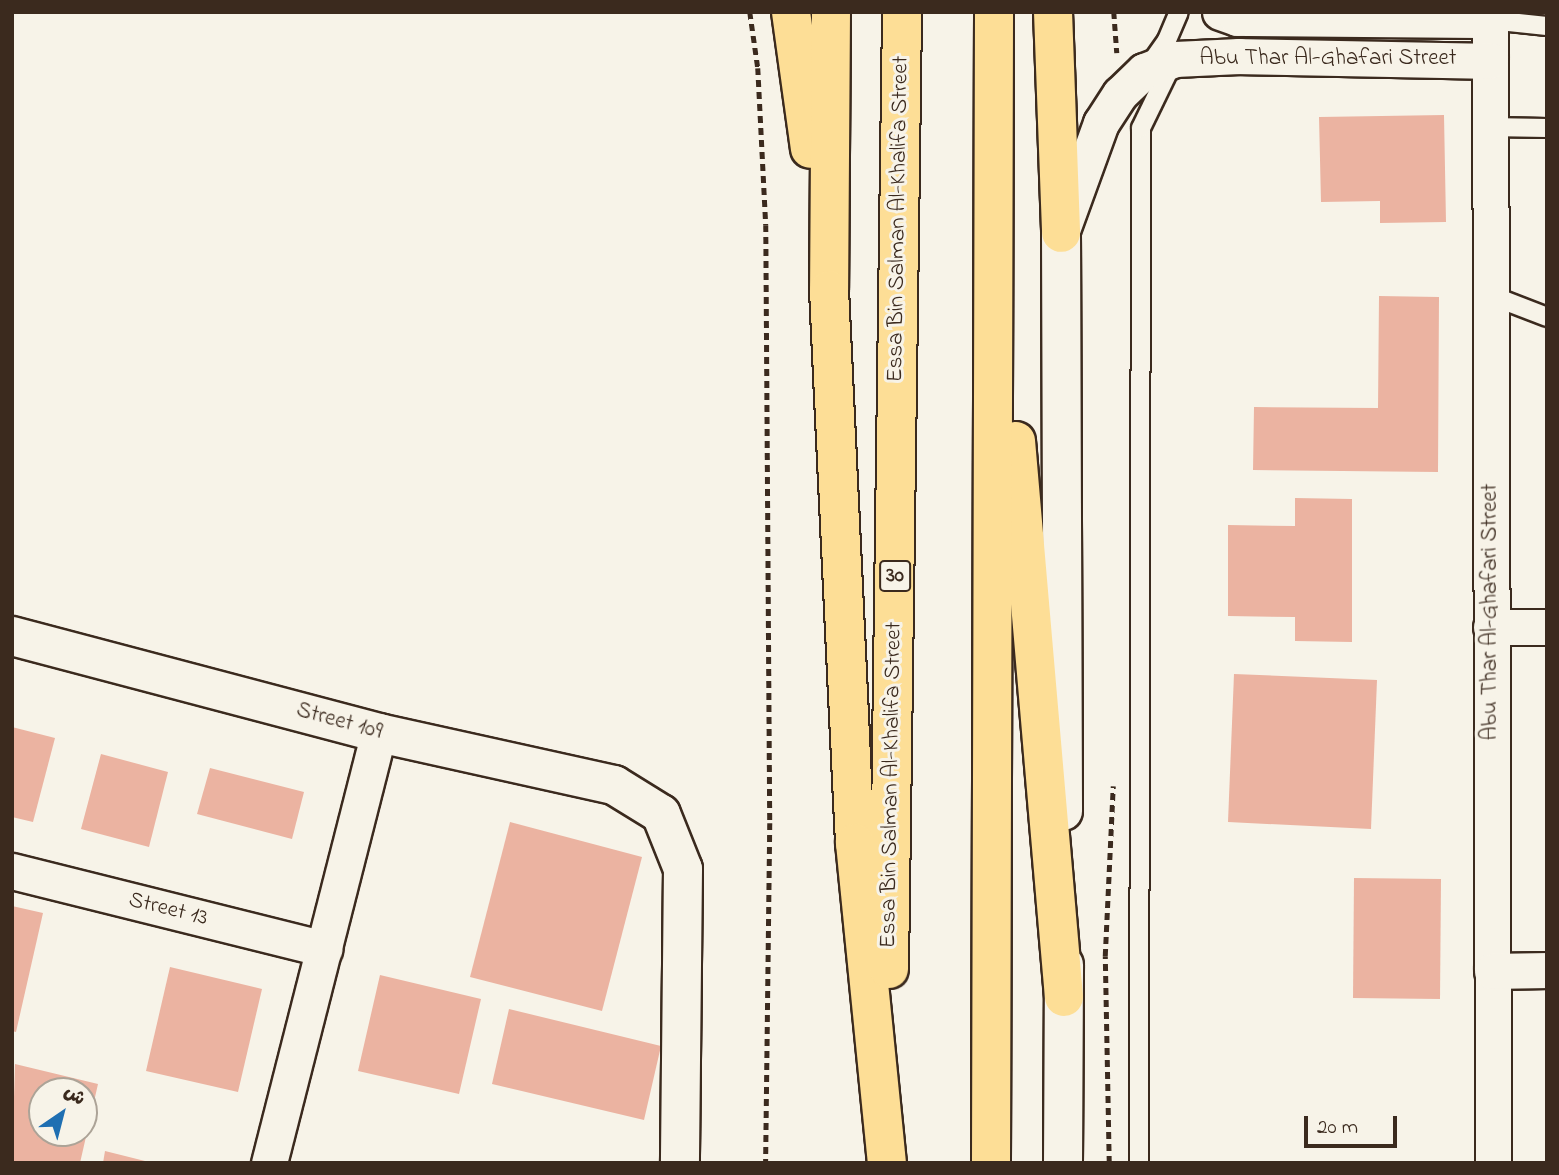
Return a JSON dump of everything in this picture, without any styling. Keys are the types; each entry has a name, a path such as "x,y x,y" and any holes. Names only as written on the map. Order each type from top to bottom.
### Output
{"highway":[{"path":"791,12 829,289"},
{"path":"831,12 829,289 855,843 887,1151"},
{"name":"Essa Bin Salman Al-Khalifa Street","path":"887,1151 902,12"},
{"path":"991,1163 994,12"},
{"path":"1053,12 1061,233"},
{"path":"994,156 1029,609 1064,997"}],"street":[{"path":"1201,12 1222,41 1239,56"},
{"name":"Abu Thar Al-Ghafari Street","path":"1220,12 1237,18 1490,16 1493,1163"},
{"name":"Abu Thar Al-Ghafari Street","path":"1160,65 1239,56 1490,61"},
{"path":"1063,1163 1061,233 1101,123 1121,94 1160,65"},
{"path":"1491,627 1547,627"},
{"name":"Street 109","path":"12,636 379,733 614,785 662,814 683,869 680,1163"},
{"path":"269,1163 379,733"},
{"name":"Street 13","path":"12,871 324,948"},
{"path":"1492,971 1547,970"}],"lane":[{"path":"1139,1163 1142,128 1167,40 1179,12"},
{"path":"1490,16 1547,26"},
{"path":"1489,127 1547,128"},
{"path":"1490,295 1547,317"}],"path":[{"path":"750,12 758,68 766,225 770,823 766,1163"}],"building":[{"path":"1444,115 1446,222 1380,223 1380,201 1321,202 1319,117"},
{"path":"1379,296 1439,297 1438,472 1253,470 1254,407 1378,408"},
{"path":"1295,498 1352,499 1352,642 1295,641 1295,617 1228,616 1228,525 1295,526"},
{"path":"1234,674 1377,680 1371,829 1228,822"},
{"path":"12,727 55,738 33,822 12,817"},
{"path":"101,754 168,772 149,847 81,829"},
{"path":"210,768 304,792 292,839 197,814"},
{"path":"510,822 642,857 602,1011 470,977"},
{"path":"1354,878 1441,879 1440,999 1353,998"},
{"path":"12,906 43,913 16,1032 12,1031"},
{"path":"170,967 262,989 238,1092 146,1071"},
{"path":"380,975 481,999 459,1094 358,1071"},
{"path":"509,1009 661,1046 644,1120 492,1084"},
{"path":"15,1064 69,1077 28,1077 28,1147 84,1147 80,1163 12,1163"},
{"path":"105,1151 149,1162 149,1163 103,1163"}]}
